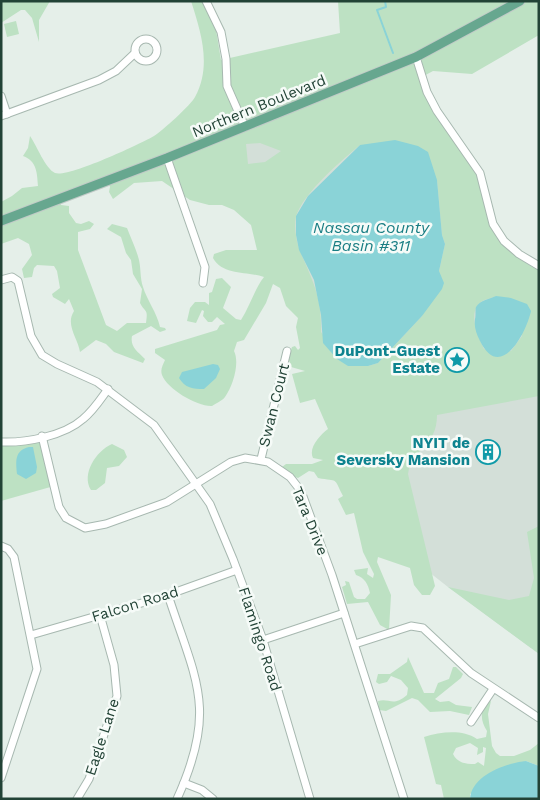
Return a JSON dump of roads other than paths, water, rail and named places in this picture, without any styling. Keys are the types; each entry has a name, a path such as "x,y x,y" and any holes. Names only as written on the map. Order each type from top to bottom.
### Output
{"main road":[{"name":"Northern Boulevard","path":"1,221 167,158 416,57 520,1"}],"street":[{"path":"206,1 221,32 226,59 227,86 234,106 245,127"},
{"path":"1,96 4,115 100,80 116,71 135,53"},
{"path":"416,57 427,92 437,111 480,173 493,224 504,241 519,254 539,266"},
{"path":"167,158 205,267 204,284"},
{"name":"Flamingo Road","path":"1,280 12,277 18,281 31,336 42,354 52,362 88,377 108,389 160,430 210,504 263,640 310,799"},
{"name":"Swan Court","path":"261,459 288,351"},
{"path":"1,442 42,436 70,428 78,423 108,389"},
{"path":"42,436 59,507 66,518 81,527 92,528 106,524 167,502 198,485 231,462 245,458 261,459"},
{"name":"Tara Drive","path":"261,459 286,473 300,492 355,644 404,799"},
{"path":"1,546 8,549 14,557 37,661 36,677 1,778"},
{"name":"Falcon Road","path":"31,635 168,595 237,570"},
{"path":"168,595 192,660 200,691 199,732 184,783 177,799"},
{"path":"263,640 344,613"},
{"name":"Eagle Lane","path":"77,799 89,778 117,696 114,665 100,615"},
{"path":"355,644 417,626 430,633 458,662 493,689 539,718"},
{"path":"471,722 493,689"},
{"path":"184,783 202,790 213,799"}],"water":[{"name":"Nassau County Basin #311","path":"395,140 418,146 428,152 437,180 442,235 445,244 439,271 444,283 442,289 422,316 378,363 368,366 348,366 337,359 323,343 321,315 314,280 299,250 296,235 296,216 308,196 360,145"},
{"path":"496,296 511,298 527,304 531,311 524,331 518,341 504,356 496,357 488,352 480,341 475,322 478,305"},
{"path":"213,364 218,365 220,369 216,378 204,389 190,387 179,378 182,372"},
{"path":"29,447 33,447 37,467 36,473 26,479 17,474 16,461 18,454"},
{"path":"526,761 539,766 539,799 470,799 476,783 483,777 509,764"}],"waterway":[{"path":"385,1 386,7 377,10 393,53"}],"place":[{"name":"DuPont-Guest Estate","path":"457,360"},
{"name":"NYIT de Seversky Mansion","path":"488,452"}]}
